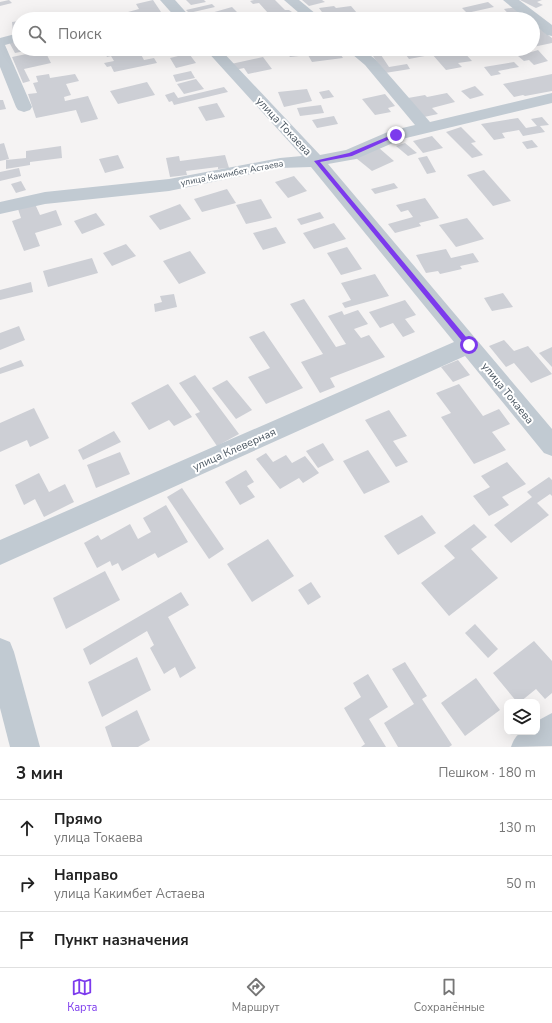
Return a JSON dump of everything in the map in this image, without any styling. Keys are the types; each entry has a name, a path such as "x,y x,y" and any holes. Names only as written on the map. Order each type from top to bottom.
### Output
{"street":[{"path":"167,0 178,12"},
{"path":"291,0 306,12"},
{"path":"510,0 524,12"},
{"path":"0,42 12,39"},
{"path":"0,48 24,107"},
{"name":"улица Токаева","path":"218,56 316,161 552,446"},
{"path":"362,56 370,62 426,128"},
{"name":"улица Какимбет Астаева","path":"0,208 45,198 169,185 280,163 316,161 350,155 396,135 552,98"},
{"name":"улица Клеверная","path":"0,553 469,345"},
{"path":"0,652 25,747"},
{"path":"526,747 552,728"}],"building":[{"path":"9,0 12,3 0,6 0,2"},
{"path":"153,0 161,12 128,12 139,9 136,4"},
{"path":"186,0 204,0 206,2 191,5"},
{"path":"275,0 285,10 292,12 267,12 259,3 253,4 250,1"},
{"path":"302,0 322,0 325,2 309,6"},
{"path":"520,0 542,0 537,2 543,5 536,8"},
{"path":"488,2 494,7 472,12 466,12 462,8"},
{"path":"212,4 215,7 193,12 188,12 186,10"},
{"path":"351,6 356,12 322,12 319,8"},
{"path":"232,7 237,12 214,12"},
{"path":"517,7 522,12 507,12 504,9"},
{"path":"540,29 552,38 552,43 540,46"},
{"path":"540,52 548,61 534,65 529,60 524,61 518,56 540,56"},
{"path":"48,56 51,63 24,69 30,81 23,83 12,57"},
{"path":"111,56 142,56 144,60 154,58 157,63 114,72 111,66 107,67 104,63 114,61"},
{"path":"178,56 191,56 196,63 176,68 170,58"},
{"path":"309,56 342,56 343,58 312,62"},
{"path":"373,56 382,56 389,67 407,64 410,69 385,73"},
{"path":"407,56 425,56 409,59"},
{"path":"434,56 467,56 472,61 458,63 462,67 446,70"},
{"path":"263,57 272,69 248,74 244,68 235,70 231,64"},
{"path":"514,62 519,67 498,71 501,74 491,76 484,67"},
{"path":"191,71 195,78 176,82 173,75"},
{"path":"49,74 50,78 75,74 79,81 66,84 71,95 64,97 65,101 88,96 98,119 81,123 76,110 36,118 28,94 37,93 33,83 38,82 36,76"},
{"path":"552,74 552,91 514,97 503,84"},
{"path":"196,79 204,89 184,94 177,84"},
{"path":"147,82 155,95 118,104 110,91"},
{"path":"475,86 484,95 470,99 461,91"},
{"path":"224,87 228,92 174,105 172,101 169,102 165,95 174,92 178,98"},
{"path":"307,89 312,101 284,107 278,92"},
{"path":"329,90 334,97 323,99 319,92"},
{"path":"447,93 455,102 432,108 438,114 424,117 408,98 425,95 427,97"},
{"path":"385,94 395,106 388,108 391,112 375,115 362,99"},
{"path":"0,100 3,100 6,109 0,110"},
{"path":"217,103 225,117 206,121 198,107"},
{"path":"321,105 324,113 300,116 297,108"},
{"path":"334,116 338,124 317,128 312,120"},
{"path":"542,117 549,125 540,126 545,132 523,136 519,130 502,133 505,138 494,140 481,124 518,118 526,128 537,126 531,119"},
{"path":"461,127 476,142 471,143 483,155 472,158 446,132"},
{"path":"432,136 443,148 423,153 413,141"},
{"path":"532,140 538,147 527,149 522,142"},
{"path":"4,143 9,159 0,161 0,144"},
{"path":"405,143 417,153 408,156 396,146"},
{"path":"61,146 62,158 30,162 30,165 6,169 6,160 26,158 26,151"},
{"path":"379,148 394,161 372,171 356,158"},
{"path":"118,155 124,168 105,173 99,159"},
{"path":"225,155 229,168 218,169 218,167 186,171 187,175 170,177 166,158 179,156 180,161"},
{"path":"427,156 436,172 427,174 418,158"},
{"path":"19,168 21,176 0,181 0,172"},
{"path":"484,170 511,201 493,206 467,175"},
{"path":"294,176 307,191 288,198 275,182"},
{"path":"21,181 26,190 16,193 11,184"},
{"path":"394,183 398,188 375,194 371,189"},
{"path":"227,189 236,203 202,212 194,199"},
{"path":"425,198 439,218 419,223 421,226 395,233 388,224 413,217 408,210 401,212 396,205"},
{"path":"261,199 272,218 246,224 236,205"},
{"path":"35,204 40,215 56,210 62,225 35,233 40,246 24,251 12,221 21,218 18,209"},
{"path":"180,204 191,219 160,230 149,216"},
{"path":"320,212 324,218 301,225 297,219"},
{"path":"96,213 105,225 82,234 74,221"},
{"path":"467,218 484,239 456,247 439,225"},
{"path":"334,223 346,239 314,249 303,233"},
{"path":"276,227 286,243 263,250 253,233"},
{"path":"126,244 136,256 112,266 103,253"},
{"path":"347,247 362,269 341,275 327,253"},
{"path":"446,249 451,258 473,253 479,262 460,266 462,269 440,274 438,271 426,273 416,255"},
{"path":"190,251 206,273 179,284 163,261"},
{"path":"92,258 98,273 48,287 43,271"},
{"path":"375,274 389,296 345,308 342,303 351,300 341,283"},
{"path":"31,282 33,292 0,300 0,290"},
{"path":"503,293 513,307 492,311 484,298"},
{"path":"174,294 177,307 155,312 154,304 162,302 160,296"},
{"path":"304,299 336,347 346,344 328,316 342,311 344,315 358,310 368,324 354,329 361,338 369,335 385,357 330,378 335,387 320,393 301,362 323,354 290,304"},
{"path":"405,300 416,315 405,319 415,332 403,337 393,323 380,328 369,312"},
{"path":"19,326 25,340 0,350 0,333"},
{"path":"264,331 303,388 266,404 248,377 270,368 249,337"},
{"path":"504,340 514,351 528,346 552,374 531,383 514,363 506,367 489,346"},
{"path":"552,347 552,367 539,353"},
{"path":"21,360 24,366 0,374 0,368"},
{"path":"458,360 470,375 453,382 441,367"},
{"path":"195,375 239,434 217,446 195,414 200,412 179,383"},
{"path":"227,380 252,410 236,419 212,388"},
{"path":"168,384 192,417 174,426 169,420 149,430 131,403"},
{"path":"459,384 483,416 499,409 510,424 492,432 506,450 474,464 441,417 451,413 436,393"},
{"path":"34,408 49,438 30,447 27,440 0,452 0,423"},
{"path":"389,410 407,436 393,441 408,462 396,467 365,420"},
{"path":"114,431 121,442 83,460 78,450"},
{"path":"323,443 334,460 318,468 306,451"},
{"path":"368,450 390,482 364,494 343,461"},
{"path":"120,452 130,474 96,488 87,465"},
{"path":"266,453 273,462 286,455 292,463 305,456 319,473 303,483 299,478 280,489 256,459"},
{"path":"507,462 526,484 502,497 509,505 489,516 473,496 490,487 481,476"},
{"path":"246,470 254,482 247,486 255,497 240,505 225,482"},
{"path":"39,473 49,492 65,484 74,502 44,517 35,499 24,505 15,485"},
{"path":"549,477 552,480 552,496 550,494 537,503 549,515 511,543 494,525 532,497 527,492"},
{"path":"182,488 224,549 209,559 167,497"},
{"path":"166,505 188,542 158,558 155,553 122,571 118,563 112,566 110,561 97,568 84,543 98,535 101,540 130,524 138,539 151,532 143,518"},
{"path":"422,515 436,533 398,555 384,536"},
{"path":"474,524 487,537 471,549 498,578 449,616 421,583 455,558 444,546"},
{"path":"268,539 294,576 252,602 227,564"},
{"path":"105,571 120,600 66,629 53,598"},
{"path":"311,582 321,597 308,605 298,590"},
{"path":"181,592 189,605 168,617 196,668 180,678 175,667 164,674 150,648 154,645 147,631 90,665 83,649"},
{"path":"475,624 498,649 488,658 465,633"},
{"path":"534,641 552,661 552,693 545,699 536,689 524,699 515,699 493,673"},
{"path":"137,657 151,690 102,717 88,682"},
{"path":"405,662 427,696 422,699 452,745 449,747 398,747 384,723 414,704 392,669"},
{"path":"368,674 388,707 369,719 386,747 361,747 365,744 344,708 361,697 353,683"},
{"path":"476,678 500,710 465,736 441,703"},
{"path":"137,710 150,740 138,747 112,747 105,727"}],"route":[{"path":"396,135 350,155 316,161 469,345"}]}
